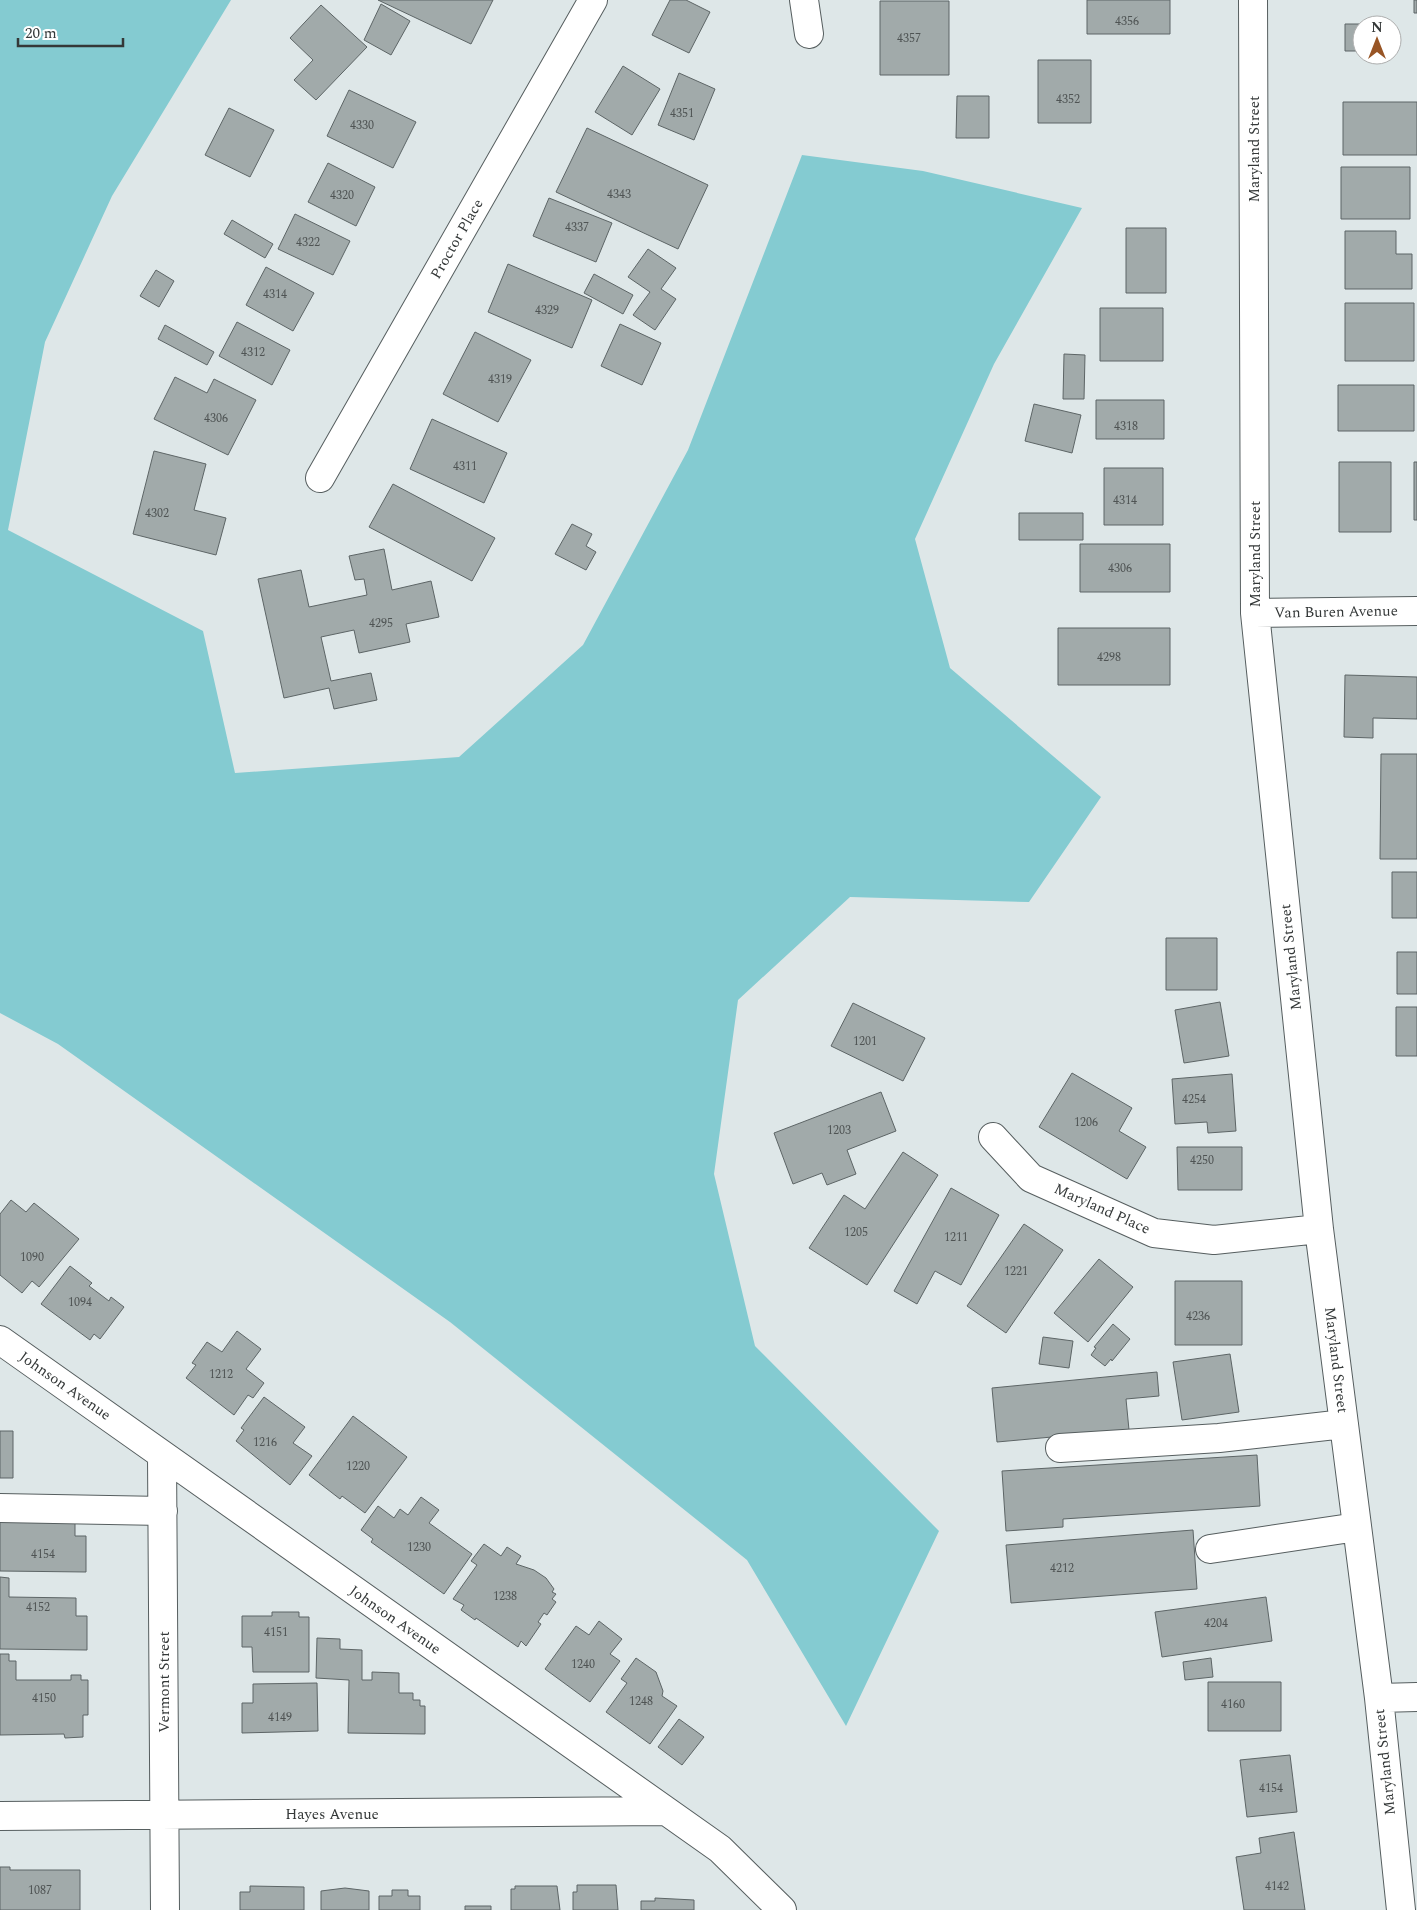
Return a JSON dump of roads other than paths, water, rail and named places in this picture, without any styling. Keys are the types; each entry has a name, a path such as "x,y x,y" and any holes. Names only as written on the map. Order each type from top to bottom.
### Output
{"street":[{"name":"Proctor Place","path":"320,478 593,0"},
{"path":"804,0 808,34"},
{"name":"Maryland Street","path":"1254,0 1255,613 1319,1229 1379,1698 1400,1910"},
{"name":"Van Buren Avenue","path":"1255,613 1417,611"},
{"name":"Maryland Place","path":"993,1137 1031,1178 1154,1233 1214,1240 1319,1229"},
{"name":"Johnson Avenue","path":"0,1340 720,1849 782,1910"},
{"path":"1060,1448 1219,1438 1344,1424"},
{"name":"Vermont Street","path":"162,1454 165,1910"},
{"path":"0,1508 163,1511"},
{"path":"1210,1549 1357,1526"},
{"path":"1379,1698 1417,1697"},
{"name":"Hayes Avenue","path":"0,1816 664,1811"}]}
